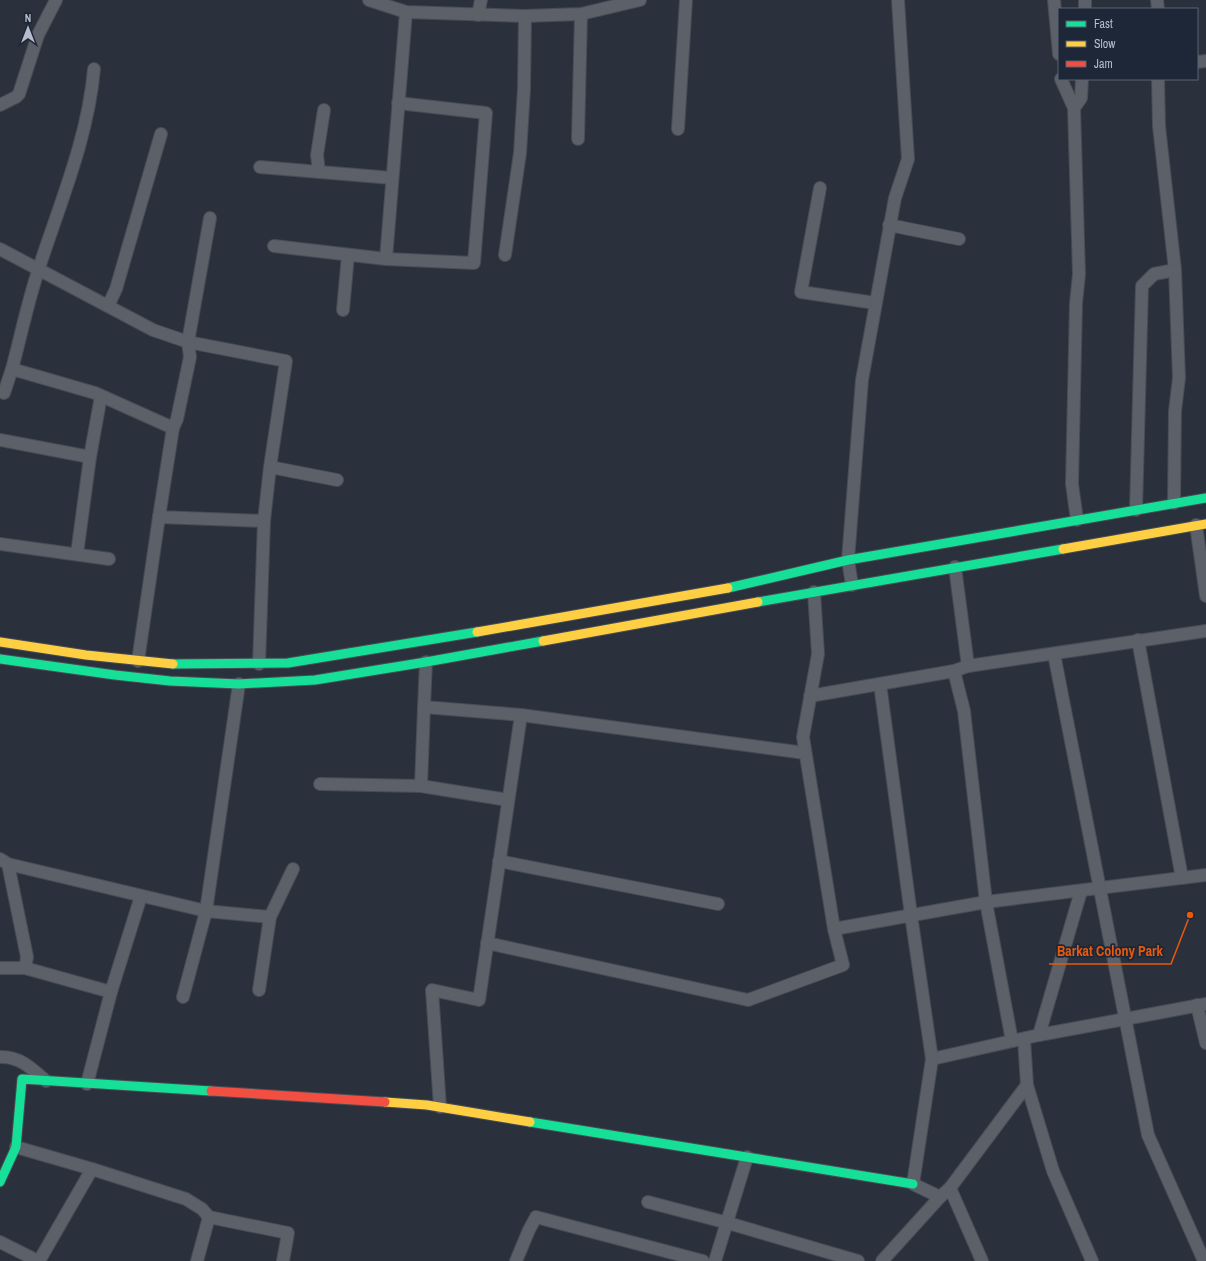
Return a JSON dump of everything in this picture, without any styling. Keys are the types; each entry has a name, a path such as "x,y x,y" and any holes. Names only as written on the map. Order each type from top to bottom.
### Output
{"street":[{"path":"0,105 19,94 38,35 56,0"},
{"path":"370,0 406,12 525,16 580,14 640,0"},
{"path":"478,15 481,0"},
{"path":"678,129 686,0"},
{"path":"852,585 848,560 862,380 895,198 908,159 898,0"},
{"path":"1054,0 1058,43"},
{"path":"386,259 406,12"},
{"path":"578,139 580,14"},
{"path":"505,255 520,154 524,89 525,16"},
{"path":"4,393 38,270 75,160 92,94 94,69"},
{"path":"1061,80 1074,108 1079,274 1076,303 1072,484 1077,520"},
{"path":"1074,108 1081,98 1082,80"},
{"path":"1158,80 1159,126 1175,270 1179,378 1175,411 1174,503"},
{"path":"274,246 386,259 474,263 486,113 398,104"},
{"path":"319,172 317,154 324,110"},
{"path":"108,306 116,289 161,134"},
{"path":"260,167 392,178"},
{"path":"820,188 801,292 876,303"},
{"path":"138,661 173,428 177,419 190,357 188,342 210,218"},
{"path":"890,225 959,239"},
{"path":"0,249 154,330 188,342 286,361 270,467 264,521 259,664"},
{"path":"343,310 348,254"},
{"path":"1136,510 1142,286 1154,274 1175,270"},
{"path":"12,368 101,396 173,428"},
{"path":"77,554 90,457 101,396"},
{"path":"0,440 90,457"},
{"path":"270,467 337,480"},
{"path":"0,642 138,661 193,665 288,663 720,590 848,560 1206,498"},
{"path":"160,517 264,521"},
{"path":"0,659 115,676 170,681 239,684 315,680 426,662 1201,524 1206,596"},
{"path":"0,544 109,559"},
{"path":"955,567 968,666"},
{"path":"487,944 748,1000 843,965 834,929 803,737 818,654 814,592"},
{"path":"810,696 954,671 968,666 1206,631"},
{"path":"1138,640 1182,878"},
{"path":"1054,654 1148,1135 1204,1261"},
{"path":"421,786 426,662"},
{"path":"954,671 964,711 986,902 1027,1085 1053,1171 1092,1261"},
{"path":"183,997 206,911 239,684"},
{"path":"880,684 932,1059 913,1184"},
{"path":"424,707 521,715 805,753"},
{"path":"440,1107 432,990 479,1000 521,715"},
{"path":"320,784 421,786 508,800"},
{"path":"499,861 718,904"},
{"path":"25,968 27,957 4,862 206,911 270,917"},
{"path":"259,990 270,917 293,870"},
{"path":"834,929 986,902 1206,875"},
{"path":"1038,1035 1081,891"},
{"path":"87,1084 111,992 141,896"},
{"path":"0,968 25,968 111,992"},
{"path":"932,1059 1038,1035 1202,1004 1206,1043"},
{"path":"0,1056 21,1060 46,1081"},
{"path":"0,1182 16,1147 22,1079 427,1105 913,1184 940,1197"},
{"path":"882,1261 950,1188 1027,1085"},
{"path":"16,1147 186,1198 202,1209 209,1217 288,1233 283,1261"},
{"path":"715,1261 728,1223 747,1157"},
{"path":"0,1242 38,1261 92,1169"},
{"path":"950,1188 982,1261"},
{"path":"648,1202 728,1223 858,1261"},
{"path":"197,1261 209,1217"},
{"path":"516,1261 536,1217 703,1261"}],"traffic: fast":[{"path":"728,588 848,560 1206,498"},
{"path":"758,602 1063,549"},
{"path":"173,664 288,663 477,632"},
{"path":"0,659 170,681 239,684 315,680 543,641"},
{"path":"0,1182 16,1147 22,1079 211,1091"},
{"path":"530,1122 913,1184"}],"traffic: slow":[{"path":"1063,549 1206,524"},
{"path":"477,632 728,588"},
{"path":"543,641 758,602"},
{"path":"0,642 86,655 173,664"},
{"path":"385,1102 427,1105 530,1122"}],"traffic: jam":[{"path":"211,1091 385,1102"}],"place":[{"name":"Barkat Colony Park","path":"1190,915"}]}
